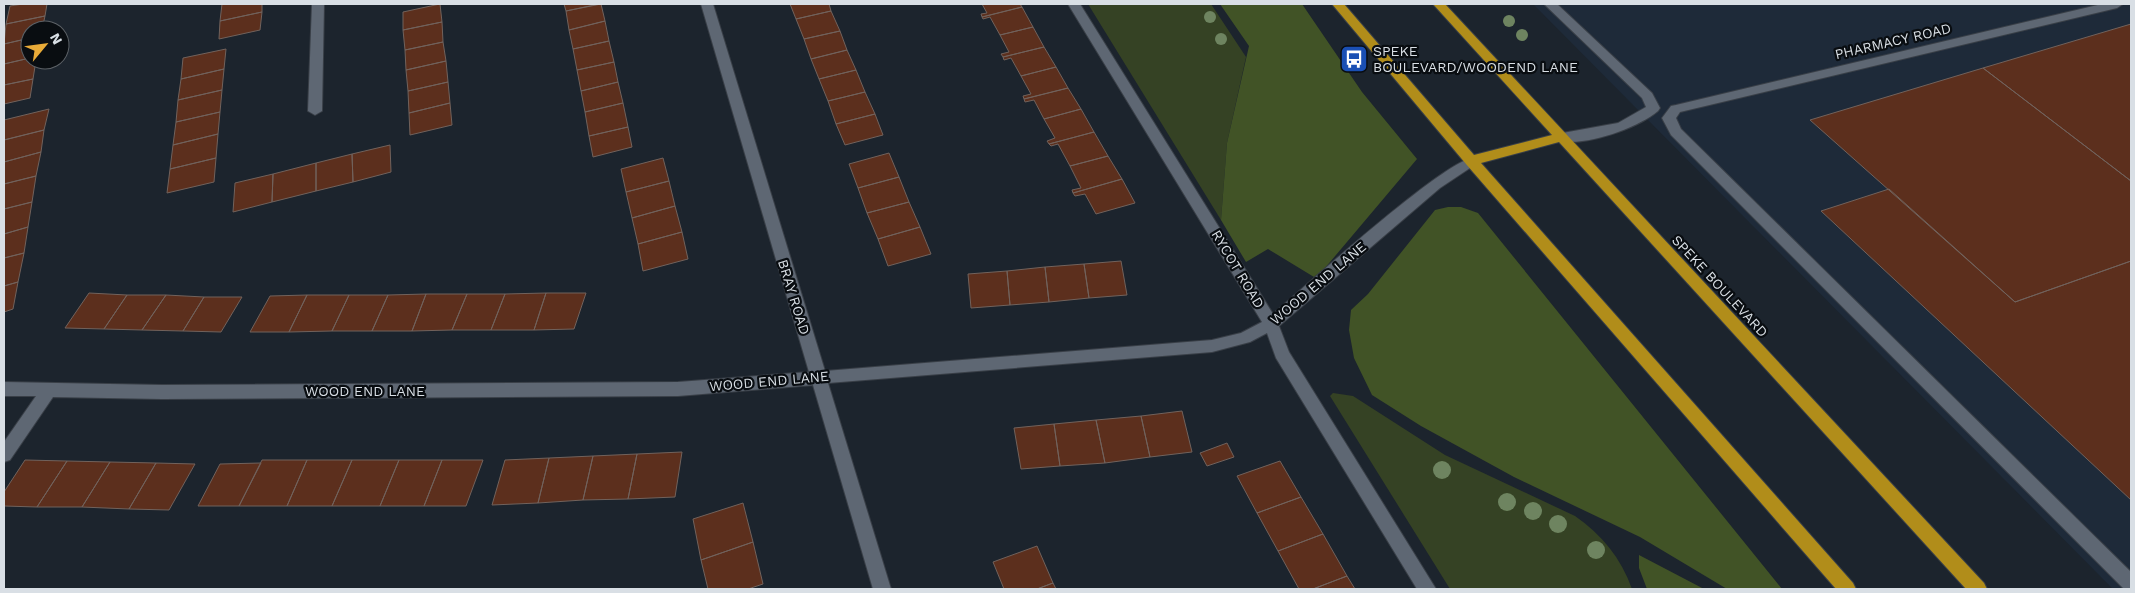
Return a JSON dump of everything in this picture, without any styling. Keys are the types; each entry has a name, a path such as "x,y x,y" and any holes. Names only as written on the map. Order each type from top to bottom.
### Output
{"highway":[{"path":"1338,4 1471,161 1847,589"},
{"name":"SPEKE BOULEVARD","path":"1439,4 1978,589"},
{"path":"1471,161 1562,138"}],"street":[{"path":"315,110 318,4"},
{"name":"BRAY ROAD","path":"707,4 882,589"},
{"name":"RYCOT ROAD","path":"1074,4 1271,324 1282,354 1427,589"},
{"path":"1550,4 1647,96 1653,108 1646,116 1604,133 1562,138"},
{"name":"PHARMACY ROAD","path":"2117,4 1676,109 1668,118 1676,132 2131,584"},
{"name":"WOOD END LANE","path":"4,388 172,392 678,389 1212,346 1245,338 1271,324 1435,184 1471,161"},
{"path":"4,455 48,390"}],"shaded area":[{"path":"1533,4 2131,4 2131,589 2113,589"}],"green space":[{"path":"1088,4 1211,4 1246,57 1227,143 1221,220"},
{"path":"1220,4 1302,4 1362,92 1417,159 1325,268 1314,277 1268,249 1246,262 1221,220 1227,143 1249,46"},
{"path":"1461,207 1478,213 1782,589 1727,589 1640,537 1514,477 1421,426 1372,395 1354,358 1349,330 1351,310 1368,294 1435,210"},
{"path":"1333,393 1353,396 1445,455 1575,516 1594,531 1610,548 1628,578 1632,589 1450,589 1330,396"},
{"path":"1639,555 1704,589 1647,589 1639,568"}],"building":[{"path":"47,4 45,16 6,24 10,6"},
{"path":"222,4 262,4 262,12 220,21"},
{"path":"440,4 442,22 403,30 403,12"},
{"path":"564,4 599,4 566,11"},
{"path":"601,4 605,21 569,30 566,11"},
{"path":"790,4 829,4 831,11 796,19"},
{"path":"982,4 1020,4 1022,7 982,17 981,14 987,13"},
{"path":"1022,7 1033,27 1000,35 990,17 983,19 982,17"},
{"path":"831,11 840,31 804,39 796,19"},
{"path":"262,12 260,30 219,39 220,21"},
{"path":"45,16 44,20 26,20"},
{"path":"20,21 20,40 4,44 6,24"},
{"path":"605,21 609,41 573,49 569,30"},
{"path":"442,22 443,42 405,50 403,30"},
{"path":"2131,24 2131,181 1983,68"},
{"path":"1033,27 1044,47 1003,57 1001,54 1009,52 1000,35"},
{"path":"840,31 847,50 811,59 804,39"},
{"path":"20,40 20,60 4,64 4,44"},
{"path":"609,41 614,62 577,70 573,49"},
{"path":"443,42 446,61 406,70 405,50"},
{"path":"1044,47 1056,67 1021,76 1011,58 1004,60 1003,57"},
{"path":"226,49 224,69 181,79 183,58"},
{"path":"847,50 856,70 819,79 811,59"},
{"path":"20,60 20,70 34,70 33,79 4,85 4,64"},
{"path":"446,61 448,82 408,91 406,70"},
{"path":"614,62 618,82 581,91 577,70"},
{"path":"1056,67 1068,88 1024,99 1023,96 1031,94 1021,76"},
{"path":"1983,68 2131,181 2131,261 2015,302 1810,120"},
{"path":"224,69 222,90 178,100 181,79"},
{"path":"856,70 865,92 828,101 819,79"},
{"path":"33,79 30,98 4,104 4,85"},
{"path":"448,82 450,103 409,113 408,91"},
{"path":"618,82 623,103 585,112 581,91"},
{"path":"1068,88 1081,109 1044,119 1034,100 1025,102 1024,99"},
{"path":"222,90 220,112 176,122 178,100"},
{"path":"865,92 875,114 836,124 828,101"},
{"path":"450,103 452,125 410,135 409,113"},
{"path":"623,103 628,127 589,136 585,112"},
{"path":"49,109 44,130 4,140 4,120"},
{"path":"1081,109 1094,132 1049,144 1047,141 1055,138 1044,119"},
{"path":"220,112 218,134 173,145 176,122"},
{"path":"875,114 883,135 845,145 836,124"},
{"path":"628,127 632,147 593,157 589,136"},
{"path":"44,130 41,152 4,162 4,140"},
{"path":"1094,132 1108,156 1070,166 1058,144 1051,146 1049,144"},
{"path":"218,134 216,158 170,169 173,145"},
{"path":"390,145 391,172 353,182 352,154"},
{"path":"41,152 36,176 4,184 4,162"},
{"path":"889,153 899,177 858,188 849,164"},
{"path":"352,154 353,182 316,191 316,163"},
{"path":"1108,156 1122,179 1073,193 1072,190 1081,188 1070,166"},
{"path":"216,158 214,182 167,193 170,169"},
{"path":"663,158 669,181 626,192 621,169"},
{"path":"316,163 316,191 272,202 273,174"},
{"path":"273,174 272,202 233,212 235,183"},
{"path":"36,176 32,202 4,209 4,184"},
{"path":"899,177 909,202 867,213 858,188"},
{"path":"1122,179 1135,203 1096,214 1085,194 1075,196 1073,193"},
{"path":"669,181 675,206 632,218 626,192"},
{"path":"1889,189 2015,302 2131,261 2131,500 1821,211"},
{"path":"32,202 28,227 4,234 4,209"},
{"path":"909,202 920,227 878,239 867,213"},
{"path":"675,206 682,232 638,244 632,218"},
{"path":"28,227 24,253 4,258 4,234"},
{"path":"920,227 931,254 888,266 878,239"},
{"path":"682,232 688,259 643,271 638,244"},
{"path":"24,253 18,282 4,286 4,258"},
{"path":"1121,261 1127,295 1089,298 1084,264"},
{"path":"1084,264 1089,298 1049,302 1045,267"},
{"path":"1045,267 1049,302 1010,305 1007,271"},
{"path":"1007,271 1010,305 971,308 968,274"},
{"path":"18,282 13,309 4,312 4,286"},
{"path":"89,293 127,295 104,329 65,328"},
{"path":"546,293 534,330 491,330 505,294"},
{"path":"546,293 586,293 574,329 534,330"},
{"path":"426,294 412,331 372,331 388,295"},
{"path":"426,294 467,294 452,330 412,331"},
{"path":"467,294 505,294 491,330 452,330"},
{"path":"127,295 166,295 142,330 104,329"},
{"path":"166,295 204,297 183,331 142,330"},
{"path":"307,295 349,295 332,331 289,332"},
{"path":"307,295 289,332 250,332 270,296"},
{"path":"349,295 388,295 372,331 332,331"},
{"path":"204,297 242,297 221,332 183,331"},
{"path":"1182,411 1192,452 1150,457 1141,416"},
{"path":"1141,416 1150,457 1105,463 1096,420"},
{"path":"1096,420 1105,463 1060,466 1054,424"},
{"path":"1054,424 1060,466 1021,469 1014,428"},
{"path":"1227,443 1234,457 1207,466 1200,453"},
{"path":"682,452 675,497 628,499 637,454"},
{"path":"637,454 628,499 583,500 593,456"},
{"path":"593,456 583,500 538,503 549,458"},
{"path":"549,458 538,503 492,505 505,460"},
{"path":"25,460 67,461 37,507 4,506 4,492"},
{"path":"262,460 307,460 287,506 239,506"},
{"path":"307,460 352,460 332,506 287,506"},
{"path":"352,460 399,460 380,506 332,506"},
{"path":"399,460 442,460 424,506 380,506"},
{"path":"442,460 483,460 466,506 424,506"},
{"path":"67,461 110,462 82,507 37,507"},
{"path":"1280,461 1301,497 1257,513 1237,476"},
{"path":"110,462 156,463 129,509 82,507"},
{"path":"156,463 195,464 169,510 129,509"},
{"path":"261,463 239,506 198,506 220,464"},
{"path":"1301,497 1323,534 1278,551 1257,513"},
{"path":"743,503 753,542 701,560 693,519"},
{"path":"1323,534 1347,576 1313,589 1299,589 1278,551"},
{"path":"753,542 763,584 748,589 708,589 701,560"},
{"path":"1037,546 1053,583 1037,589 1004,589 993,562"},
{"path":"1347,576 1355,589 1313,589"},
{"path":"1053,583 1056,589 1037,589"}],"place":[{"name":"SPEKE BOULEVARD/WOODEND LANE","path":"1354,59"}]}
